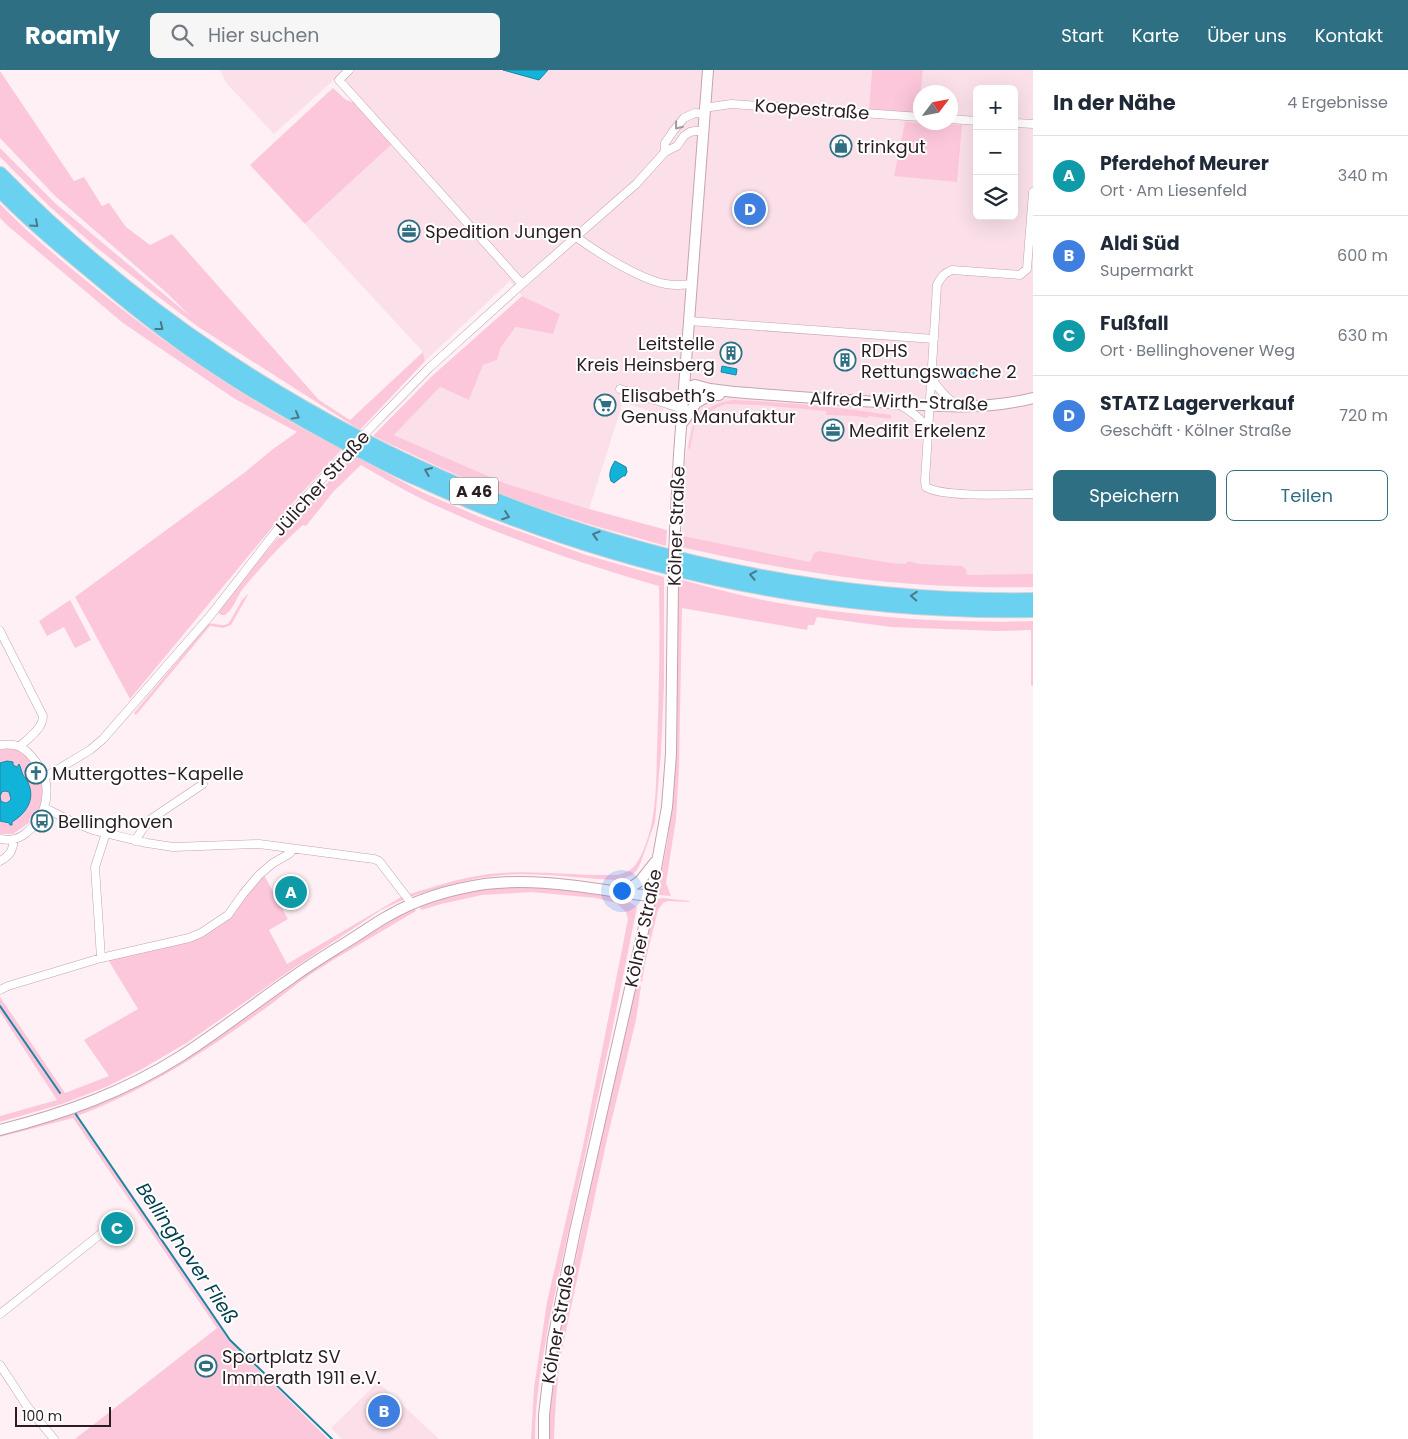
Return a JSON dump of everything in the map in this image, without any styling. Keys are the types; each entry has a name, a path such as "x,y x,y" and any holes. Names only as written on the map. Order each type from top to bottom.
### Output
{"highway":[{"name":"A 46","path":"0,174 70,241 167,318 224,358 281,394 359,437 418,467 492,498 550,520 646,550 700,564 760,576 880,593 969,599 1033,600"},
{"name":"A 46","path":"0,190 56,243 129,303 217,368 324,432 412,477 488,509 595,547 699,575 758,587 883,604 965,609 1033,610"}],"main road":[{"name":"Kölner Straße","path":"544,1439 544,1415 553,1339 575,1231 651,896 667,807 671,754 673,582 678,460 708,70"},
{"name":"Alfred-Wirth-Straße","path":"684,389 695,385 710,390 929,406 982,407 1033,398"},
{"name":"Alfred-Wirth-Straße","path":"684,389 694,395 708,396 734,392"},
{"path":"682,425 696,403 708,396"},
{"path":"624,892 640,881 657,859"},
{"path":"0,1130 93,1102 153,1072 181,1056 333,951 389,915 412,904 458,890 503,883 548,883 651,896"}],"street":[{"path":"349,70 339,80 522,284"},
{"name":"Koepestraße","path":"704,111 731,104 913,117"},
{"name":"Jülicher Straße","path":"665,152 665,144 684,118 704,111"},
{"path":"958,120 973,121"},
{"path":"1018,123 1033,124"},
{"name":"Jülicher Straße","path":"45,777 90,750 103,739 216,608 273,535 331,469 429,368 636,184 665,152 677,146 684,136 690,132 703,131"},
{"path":"1033,192 1027,269 1020,275 952,270 946,272 937,285 925,481 926,486 936,491 972,494 1033,494"},
{"path":"576,238 602,255 655,281 676,285 692,285"},
{"path":"689,321 934,339"},
{"path":"931,377 938,389 958,406"},
{"path":"620,390 683,410"},
{"path":"898,404 912,411 928,427"},
{"path":"0,631 43,716 43,722 40,726 20,746"},
{"path":"0,745 12,744 20,746 31,755 45,777 47,794 45,808 40,819 32,829 14,839 4,840 0,838"},
{"path":"135,841 151,819 203,784"},
{"path":"45,808 73,822 106,834 173,847 259,844 374,859 379,861 412,904"},
{"path":"101,958 95,867 106,834"},
{"path":"0,861 8,857 14,848 14,839"},
{"path":"0,990 101,958 182,940 201,933 228,914 259,875 289,854 293,849"},
{"path":"0,1314 107,1229"},
{"path":"0,1365 27,1406 54,1439"}],"shaded area":[{"path":"220,70 872,70 869,117 913,121 913,130 958,130 958,85 922,85 923,70 1033,70 1033,581 926,582 682,543 684,466 691,425 664,408 661,415 623,402 589,509 504,483 394,435 440,387 469,400 483,365 497,360 501,347 517,327 553,334 560,314 522,296 510,281 425,361 423,352 305,224 392,144 338,76 274,134 227,84"},
{"path":"872,70 923,70 922,85 913,85 913,113 869,109"},
{"path":"0,71 74,181 84,177 102,206 109,203 126,227 150,245 172,234 319,400 350,420 423,352 425,361 360,430 197,326 96,247 50,207 0,157 0,148 55,203 190,316 168,294 54,195 0,138"},
{"path":"333,88 346,100 356,103 392,144 305,224 250,165"},
{"path":"905,122 913,122 913,130 958,130 958,125 962,125 957,182 894,176"},
{"path":"0,204 34,237 82,277 183,354 245,395 342,449 289,507 130,699 75,597 297,432 235,399 123,323 8,226 0,218"},
{"path":"522,296 560,314 553,334 516,327 501,347 497,360 483,365 469,400 440,387 394,435 504,483 667,530 666,546 548,511 509,497 373,436 431,377"},
{"path":"733,400 852,410 891,415 891,419 868,416 868,418 826,415 826,411 726,404 716,408 695,422 690,449 688,448 695,417 712,406"},
{"path":"353,455 422,492 480,517 586,555 664,577 664,686 655,822 641,862 632,875 618,880 517,874 491,876 444,886 410,897 407,895 454,881 489,874 530,872 617,875 634,867 649,835 656,792 659,586 599,568 511,537 416,496 361,465 333,492 306,526 303,525 295,532 264,564 242,590 228,613 221,615 218,612 218,608 280,535"},
{"path":"683,536 810,562 814,553 819,551 891,563 905,564 909,561 919,564 962,566 966,569 967,575 1033,574 1033,587 930,585 822,574 751,562 681,547"},
{"path":"679,579 766,601 873,616 1001,622 1033,621 1033,686 1031,685 1031,630 997,631 891,627 817,617 814,625 808,625 807,630 682,608 679,770 676,819 666,883 671,896 659,895 658,890 667,844 672,798"},
{"path":"249,593 231,625 223,628 210,626 136,715 134,713 208,624 223,625 229,623 242,600"},
{"path":"70,600 91,640 75,648 64,627 47,636 39,621"},
{"path":"6,748 18,750 27,756 41,773 43,781 42,800 38,813 29,819 30,822 13,834 0,834 0,821 12,825 12,822 31,798 29,784 22,773 20,765 17,768 5,762 0,763 0,750"},
{"path":"6,791 12,797 6,803 0,797"},
{"path":"264,875 288,919 269,930 287,964 403,896 405,899 381,910 188,1042 142,1069 106,1087 62,1104 0,1122 0,1116 57,1100 0,1012 0,997 65,1093 109,1076 84,1040 138,1009 107,958 151,948 216,926"},
{"path":"504,886 573,889 592,892 625,900 637,907 550,1316 538,1393 535,1439 531,1439 534,1388 547,1302 583,1146 628,919 626,912 616,903 596,898 531,892 482,895 422,910 420,908 422,904 463,892"},
{"path":"656,899 690,901 668,901 663,903 658,910 642,982 638,980 637,975"},
{"name":"Sportplatz SV Immerath 1911 e.V.","path":"414,908 416,911 311,974 235,1030 170,1072 125,1096 77,1116 232,1343 328,1439 75,1439 217,1328 73,1118 0,1137 0,1134 119,1093 297,978 404,911"},
{"path":"641,986 636,1020 607,1139 560,1359 554,1439 548,1439 552,1372 556,1350 619,1056 635,988"},
{"path":"378,1382 439,1439 342,1439 331,1428"}],"water":[{"path":"503,70 548,70 539,80"},
{"path":"722,366 737,369 736,375 721,372"},
{"path":"962,369 975,370 976,378 962,378"},
{"path":"615,461 626,467 627,472 625,476 614,483 611,481 610,473"},
{"path":"13,762 13,765 17,767 19,764 31,791 28,806 12,822 12,825 0,821 0,796 0,763","holes":["2,792 9,792 11,799 8,802 4,803 1,801 0,796"]}],"waterway":[{"name":"Bellinghover Fließ","path":"0,1006 60,1093"},
{"name":"Bellinghover Fließ","path":"75,1113 230,1340 332,1439"}],"place":[{"name":"trinkgut","path":"841,146"},
{"name":"STATZ Lagerverkauf","path":"750,209"},
{"name":"Spedition Jungen","path":"409,231"},
{"name":"Leitstelle Kreis Heinsberg","path":"731,353"},
{"name":"RDHS Rettungswache 2","path":"845,360"},
{"name":"Elisabeth’s Genuss Manufaktur","path":"605,405"},
{"name":"Medifit Erkelenz","path":"833,430"},
{"name":"Muttergottes-Kapelle","path":"36,773"},
{"name":"Bellinghoven","path":"42,821"},
{"name":"Pferdehof Meurer","path":"291,892"},
{"name":"Fußfall","path":"117,1228"},
{"name":"Sportplatz SV Immerath 1911 e.V.","path":"206,1366"},
{"name":"Aldi Süd","path":"384,1411"}]}
